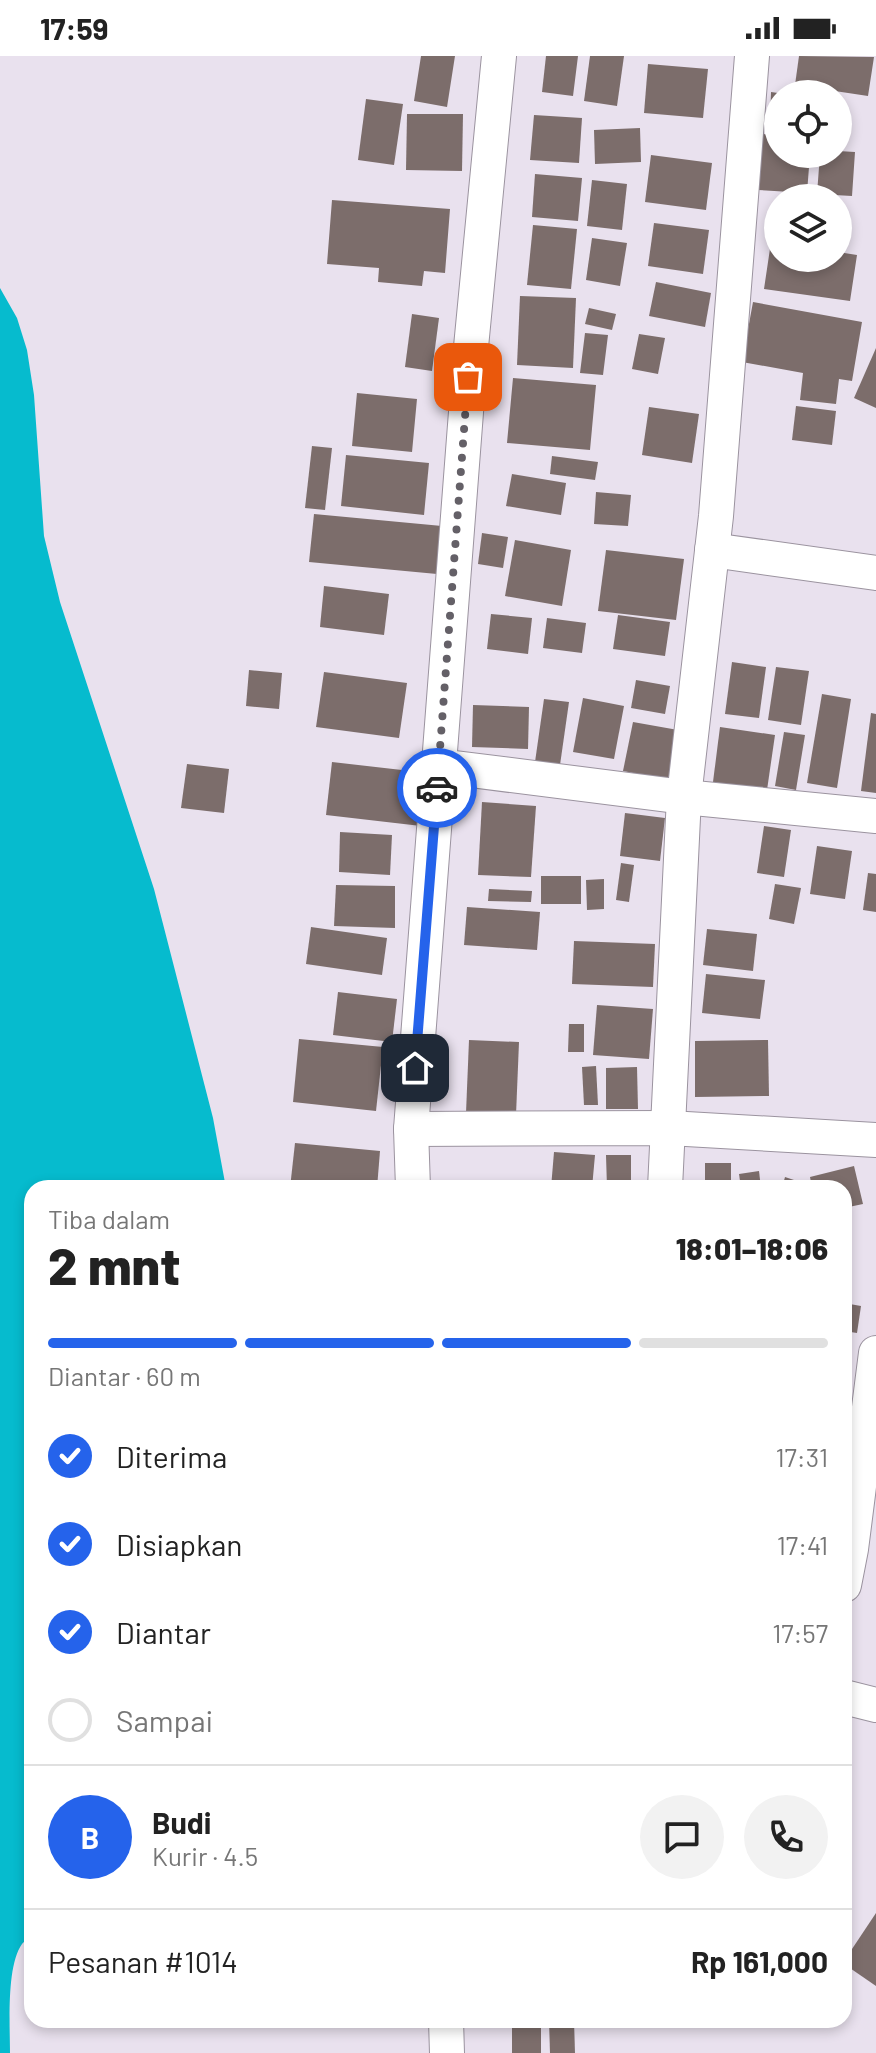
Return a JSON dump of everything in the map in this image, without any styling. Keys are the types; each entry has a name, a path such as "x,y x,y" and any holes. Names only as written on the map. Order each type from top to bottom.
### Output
{"street":[{"path":"413,1180 411,1129 471,347 499,56"},
{"path":"666,1180 684,797 712,550 752,56"},
{"path":"712,550 876,573"},
{"path":"439,766 684,797 876,816"},
{"path":"411,1129 669,1128 876,1140"},
{"path":"852,1541 876,1353"},
{"path":"852,1699 876,1705"},
{"path":"446,2028 447,2053"}],"water":[{"path":"0,288 17,318 27,350 34,395 44,536 60,602 154,889 213,1118 225,1180 24,1180 24,1942 13,1967 10,2053 0,2053"}],"building":[{"path":"421,56 455,56 447,107 414,101"},
{"path":"546,56 578,56 573,96 542,92"},
{"path":"590,56 624,56 617,106 584,101"},
{"path":"799,56 874,57 868,96 852,94 852,80 796,80"},
{"path":"648,64 708,69 703,118 644,113"},
{"path":"366,99 403,104 394,165 358,160"},
{"path":"407,114 463,114 462,171 406,170"},
{"path":"534,115 582,118 579,163 530,160"},
{"path":"640,128 641,162 595,164 594,130"},
{"path":"764,134 764,168 809,168 808,184 764,184 764,190 758,190"},
{"path":"852,152 855,152 852,196 852,184 818,184 819,168 852,168"},
{"path":"651,155 712,163 706,210 645,202"},
{"path":"535,174 582,178 578,221 532,217"},
{"path":"592,180 627,184 622,230 587,226"},
{"path":"332,200 450,209 445,273 424,271 422,286 378,282 379,268 327,264"},
{"path":"654,223 709,230 703,274 648,266"},
{"path":"533,225 577,229 571,289 527,285"},
{"path":"592,238 627,243 620,286 586,280"},
{"path":"852,254 857,255 850,301 764,289 767,272 852,272"},
{"path":"656,282 711,293 705,327 649,316"},
{"path":"520,296 576,298 573,368 517,365"},
{"path":"753,302 862,322 852,381 839,379 836,404 800,400 803,373 742,362"},
{"path":"589,308 616,314 612,330 585,324"},
{"path":"412,314 439,318 432,371 405,367"},
{"path":"585,333 608,335 603,375 580,373"},
{"path":"639,334 665,338 658,374 632,369"},
{"path":"876,348 876,408 854,398"},
{"path":"513,378 596,385 590,450 507,443"},
{"path":"357,393 417,399 412,452 352,446"},
{"path":"796,406 836,411 832,445 792,440"},
{"path":"649,407 699,414 692,463 642,455"},
{"path":"312,446 332,448 325,510 305,508"},
{"path":"346,455 429,463 424,515 341,506"},
{"path":"552,456 598,462 595,480 550,474"},
{"path":"512,474 566,483 561,515 506,506"},
{"path":"596,492 631,495 628,526 594,524"},
{"path":"314,514 442,526 437,574 309,562"},
{"path":"482,533 508,537 503,568 478,564"},
{"path":"515,540 571,550 562,606 505,596"},
{"path":"606,550 684,559 676,620 598,611"},
{"path":"324,586 389,594 384,635 320,627"},
{"path":"491,614 532,618 528,654 487,649"},
{"path":"618,615 670,622 665,656 613,649"},
{"path":"547,618 586,623 582,653 543,648"},
{"path":"732,662 766,667 759,718 725,714"},
{"path":"776,667 809,671 801,725 768,720"},
{"path":"249,670 282,673 279,709 246,706"},
{"path":"324,672 407,683 399,738 316,727"},
{"path":"636,680 670,686 665,714 631,708"},
{"path":"822,694 851,699 837,788 807,783"},
{"path":"583,698 624,706 614,759 573,752"},
{"path":"544,699 569,702 560,765 535,762"},
{"path":"473,705 529,707 528,749 472,747"},
{"path":"871,713 876,714 876,793 861,791"},
{"path":"633,722 678,730 668,780 623,771"},
{"path":"720,727 775,735 767,790 713,782"},
{"path":"784,732 805,735 796,790 775,786"},
{"path":"332,762 428,773 421,826 326,815"},
{"path":"187,764 229,769 224,813 181,808"},
{"path":"482,802 536,806 531,877 478,875"},
{"path":"625,813 665,818 660,861 620,856"},
{"path":"764,826 791,830 784,877 757,873"},
{"path":"340,832 392,835 390,875 339,872"},
{"path":"817,846 852,851 845,899 810,894"},
{"path":"621,863 634,865 629,902 616,900"},
{"path":"868,873 876,874 876,912 863,910"},
{"path":"541,876 581,876 581,904 541,904"},
{"path":"604,879 604,909 587,910 586,880"},
{"path":"775,884 801,888 794,924 769,919"},
{"path":"336,885 395,886 395,928 334,926"},
{"path":"489,889 532,891 531,902 488,901"},
{"path":"467,907 540,912 537,950 464,945"},
{"path":"311,927 387,938 382,975 306,964"},
{"path":"707,929 757,934 753,971 703,965"},
{"path":"574,941 655,944 653,987 572,984"},
{"path":"706,974 765,980 760,1019 702,1013"},
{"path":"338,992 397,999 392,1042 333,1035"},
{"path":"597,1005 653,1009 649,1059 593,1055"},
{"path":"569,1024 584,1024 584,1052 568,1052"},
{"path":"299,1039 383,1047 376,1111 293,1102"},
{"path":"469,1040 519,1042 516,1115 466,1113"},
{"path":"768,1040 769,1096 695,1097 695,1041"},
{"path":"596,1066 598,1105 584,1105 582,1067"},
{"path":"637,1067 638,1109 606,1109 606,1068"},
{"path":"295,1143 380,1151 378,1180 291,1180"},
{"path":"554,1152 595,1155 593,1180 552,1180"},
{"path":"606,1155 631,1155 631,1180 607,1180"},
{"path":"705,1163 731,1163 731,1180 705,1180"},
{"path":"854,1166 863,1204 852,1206 852,1180 811,1180 810,1177"},
{"path":"759,1171 760,1180 740,1180 739,1174"},
{"path":"852,1304 861,1306 857,1333 852,1332"},
{"path":"876,1913 876,1986 852,1970 852,1949"},
{"path":"512,2028 541,2028 541,2053 512,2053"},
{"path":"549,2028 574,2028 575,2053 550,2053"}],"way so far":[{"path":"437,788 468,377"}],"route":[{"path":"415,1068 437,788"}]}
